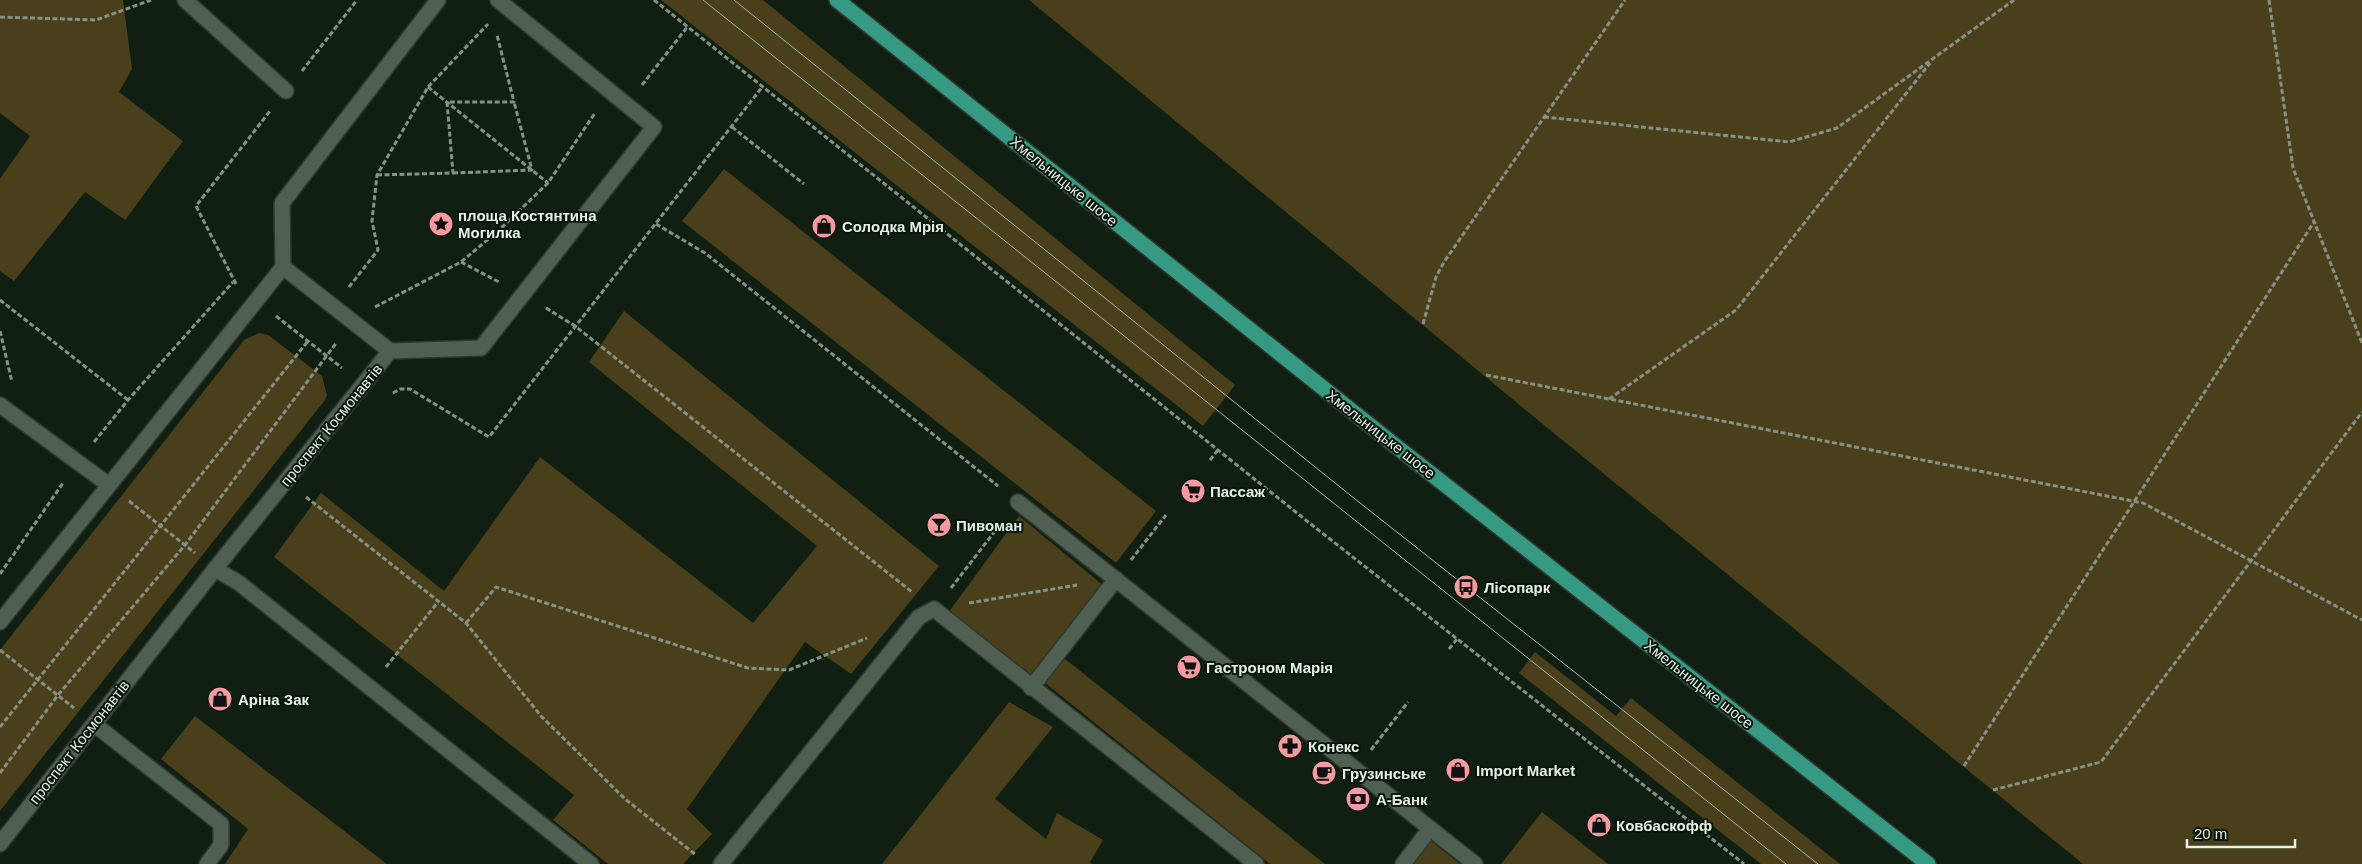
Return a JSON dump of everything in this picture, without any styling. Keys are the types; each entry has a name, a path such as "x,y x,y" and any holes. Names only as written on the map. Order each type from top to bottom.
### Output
{"main road":[{"name":"Хмельницьке шосе","path":"837,0 1397,447 1928,864"}],"street":[{"path":"185,0 286,91"},
{"path":"2,614 109,485 258,301 283,267 282,203 438,0"},
{"path":"390,351 481,348 654,126 498,0"},
{"name":"проспект Космонавтів","path":"0,844 390,351 283,267"},
{"path":"0,405 79,461 109,485"},
{"path":"1018,502 1475,864"},
{"path":"215,570 239,583 592,864"},
{"path":"1031,688 1116,579"},
{"path":"721,864 919,617 934,609 1031,688 1256,864"},
{"path":"94,724 221,824 222,845 207,864"},
{"path":"1403,864 1430,828"}],"path":[{"path":"0,16 96,20 151,0"},
{"path":"357,0 196,206 234,282 308,341 382,399 400,389 410,389 489,438 763,86"},
{"path":"654,0 1218,450 1744,864"},
{"path":"1423,324 1436,277 1444,262 1625,0"},
{"path":"1544,118 1790,142 1836,128 2014,0"},
{"path":"2269,0 2293,168 2362,343"},
{"path":"334,308 378,250 372,222 377,175 428,86 493,20"},
{"path":"495,29 532,170"},
{"path":"1609,399 1736,310 1933,58"},
{"path":"428,86 548,183"},
{"path":"447,102 514,102"},
{"path":"447,102 453,173"},
{"path":"732,127 804,184"},
{"path":"377,175 532,170"},
{"path":"1964,766 2314,222"},
{"path":"656,224 705,253 1018,502 934,609"},
{"path":"0,574 79,461 128,400 234,282"},
{"path":"0,300 128,400"},
{"path":"575,326 934,609 1116,579 1166,515"},
{"path":"0,331 22,422"},
{"path":"0,727 308,341"},
{"path":"1486,375 2144,502 2362,620"},
{"path":"1993,790 2101,762 2362,412"},
{"path":"1210,460 1218,450"},
{"path":"109,485 215,570"},
{"path":"306,497 466,624 541,716 625,799 699,858"},
{"path":"466,624 496,587 748,668 790,670 872,636"},
{"path":"384,671 438,602"},
{"path":"1449,649 1457,639"},
{"path":"0,650 94,724"},
{"path":"1356,770 1408,702"}],"shaded area":[{"path":"0,0 123,0 132,69 119,92 183,141 125,220 85,192 14,281 0,271 0,179 30,136 0,113"},
{"path":"661,0 763,0 1235,385 1203,426"},
{"path":"1029,0 2362,0 2362,864 2083,864 1528,412"},
{"path":"724,169 1156,511 1116,563 682,221"},
{"path":"624,311 939,566 851,674 805,642 687,809 712,834 683,864 608,864 553,820 574,795 274,557 321,493 444,591 540,457 753,623 817,546 589,362"},
{"path":"259,333 268,335 322,376 327,395 325,400 0,811 0,650 244,340"},
{"path":"1019,516 1104,586 1029,677 948,613"},
{"path":"1535,652 1616,716 1631,698 1840,864 1761,864 1519,673"},
{"path":"1065,659 1325,864 1270,864 1044,682"},
{"path":"1009,702 1053,727 995,799 1046,839 1057,813 1103,840 1090,862 1092,864 882,864"},
{"path":"195,716 387,864 225,864 248,829 161,759"},
{"path":"1542,812 1608,864 1501,864"},
{"path":"1431,841 1460,864 1412,864"}],"tram line":[{"path":"703,0 1786,864"},
{"path":"734,0 1355,499 1818,864"}],"place":[{"name":"площа Костянтина Могилка","path":"441,224"},
{"name":"Солодка Мрія","path":"824,226"},
{"name":"Пассаж","path":"1193,491"},
{"name":"Пивоман","path":"939,525"},
{"name":"Лісопарк","path":"1466,587"},
{"name":"Гастроном Марія","path":"1189,667"},
{"name":"Аріна Зак","path":"220,699"},
{"name":"Конекс","path":"1290,746"},
{"name":"Import Market","path":"1458,770"},
{"name":"Грузинське","path":"1324,773"},
{"name":"А-Банк","path":"1358,799"},
{"name":"Ковбаскофф","path":"1599,825"}]}
